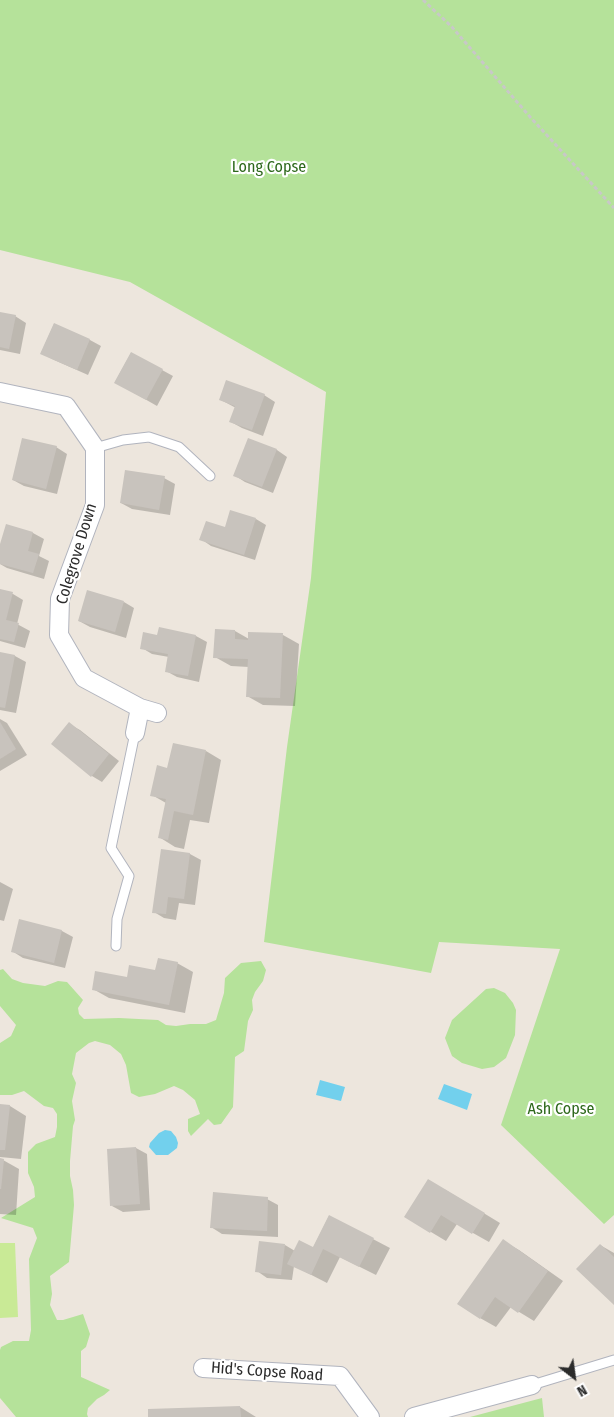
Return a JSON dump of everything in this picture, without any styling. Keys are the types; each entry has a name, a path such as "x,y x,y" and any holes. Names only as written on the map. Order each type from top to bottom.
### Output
{"street":[{"path":"0,392 66,406 95,448"},
{"name":"Colegrove Down","path":"95,448 95,505 60,599 59,635 84,678 140,708 157,713"},
{"path":"135,733 140,708"},
{"name":"Hid's Copse Road","path":"203,1368 340,1376 370,1417"},
{"path":"414,1417 532,1385"}],"lane":[{"path":"95,448 123,440 149,438 179,447 210,476"},
{"path":"116,946 117,919 129,876 111,848 135,733"},
{"path":"532,1385 614,1360"}],"path":[{"path":"423,0 451,26 531,118 614,208"}],"green space":[{"path":"0,0 614,0 614,1215 604,1224 501,1125 560,949 439,942 431,973 264,942 287,747 311,578 326,392 130,282 0,250"},
{"path":"261,961 266,970 263,981 252,1000 253,1010 248,1021 244,1051 235,1057 233,1107 221,1124 214,1125 208,1119 191,1136 188,1131 188,1119 200,1114 195,1100 183,1090 174,1086 155,1094 139,1097 131,1093 126,1065 121,1054 110,1045 95,1041 89,1043 76,1053 72,1074 76,1083 72,1101 75,1120 70,1176 74,1205 69,1262 50,1276 52,1294 50,1305 57,1320 83,1314 90,1334 86,1347 81,1351 81,1377 110,1390 88,1408 88,1417 16,1417 0,1398 0,1350 1,1347 13,1341 29,1341 31,1330 29,1259 37,1238 33,1228 1,1218 35,1197 34,1187 28,1173 28,1152 36,1144 55,1137 57,1114 53,1108 44,1106 24,1091 12,1095 0,1095 0,1043 11,1036 16,1025 0,1006 0,970 3,969 12,979 23,983 45,986 58,981 67,982 83,1000 78,1008 79,1014 84,1019 158,1020 166,1025 176,1026 206,1024 216,1020 224,993 225,978 241,963"},
{"path":"494,988 505,993 513,1003 516,1010 515,1035 506,1058 494,1067 482,1069 462,1063 452,1056 445,1038 452,1020 486,989"},
{"path":"0,1243 15,1243 18,1317 0,1318"},
{"path":"542,1398 544,1417 470,1417"}],"water":[{"path":"320,1080 345,1087 341,1101 316,1095"},
{"path":"444,1084 472,1094 467,1110 438,1099"},
{"path":"165,1130 171,1131 176,1137 177,1148 168,1155 156,1155 149,1147 150,1143 159,1133"}],"building":[{"path":"0,312 16,315 9,349 0,347"},
{"path":"54,323 90,339 77,370 40,354"},
{"path":"131,352 163,369 146,400 114,383"},
{"path":"226,380 265,394 252,430 229,422 235,406 219,400"},
{"path":"22,438 57,446 46,489 12,480"},
{"path":"248,438 277,449 262,487 233,476"},
{"path":"125,470 165,476 159,510 120,503"},
{"path":"230,510 256,518 244,555 199,540 206,521 225,527"},
{"path":"6,524 33,532 28,551 39,554 33,573 0,564 0,544"},
{"path":"0,589 13,592 6,620 19,623 14,642 0,639"},
{"path":"87,590 124,601 115,632 78,621"},
{"path":"159,627 196,635 188,676 165,672 168,654 140,649 143,632 157,635"},
{"path":"215,629 235,630 235,639 248,640 248,632 283,633 280,698 246,697 248,659 213,658"},
{"path":"0,652 15,655 5,708 0,707"},
{"path":"0,722 16,749 0,759"},
{"path":"69,722 109,754 91,777 51,744"},
{"path":"173,743 206,750 193,815 174,811 168,840 158,838 166,799 150,796 157,765 167,768"},
{"path":"161,849 190,853 184,899 168,897 166,914 152,913"},
{"path":"19,919 62,930 54,963 11,952"},
{"path":"158,958 178,962 169,1005 92,990 95,971 127,977 129,965 155,970"},
{"path":"0,1104 10,1105 5,1150 0,1150"},
{"path":"136,1147 140,1204 110,1206 107,1149"},
{"path":"0,1158 4,1159 1,1189 0,1189"},
{"path":"428,1179 485,1213 472,1234 441,1215 430,1233 404,1217"},
{"path":"213,1192 268,1197 267,1231 210,1228"},
{"path":"329,1215 374,1238 359,1267 323,1249 311,1275 287,1264 299,1240 313,1247"},
{"path":"503,1239 548,1271 518,1313 495,1297 480,1319 457,1304"},
{"path":"259,1241 285,1244 281,1275 255,1272"},
{"path":"600,1244 614,1257 614,1305 576,1269"},
{"path":"240,1406 241,1417 148,1417 148,1409"}],"park label":[{"name":"Long Copse","path":"269,168"},
{"name":"Ash Copse","path":"561,1110"}]}
